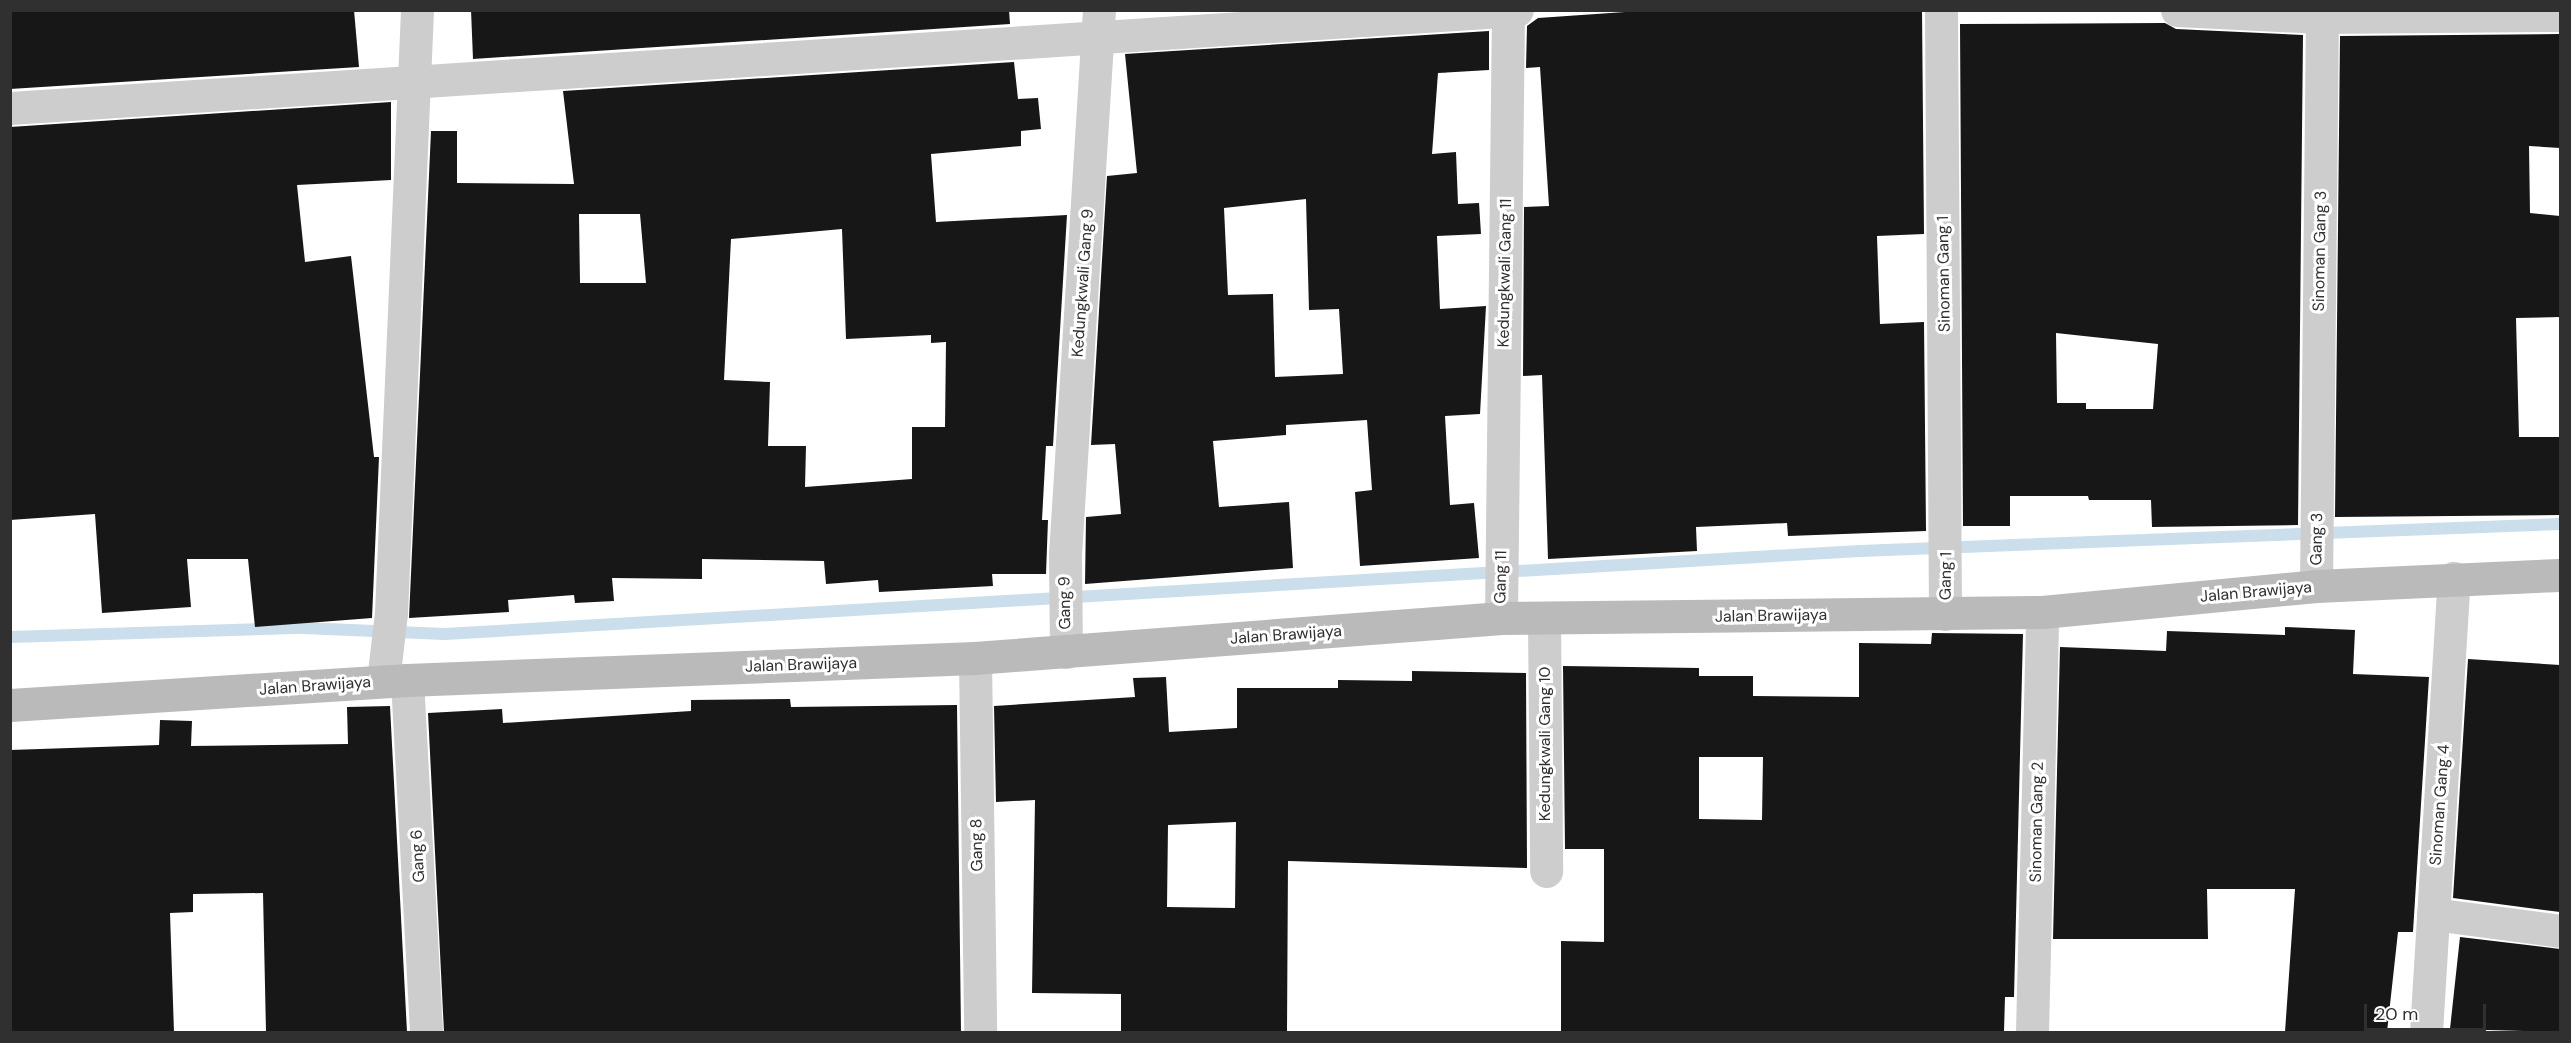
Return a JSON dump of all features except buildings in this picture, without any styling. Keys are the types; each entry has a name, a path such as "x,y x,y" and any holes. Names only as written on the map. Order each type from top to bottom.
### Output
{"main road":[{"name":"Jalan Brawijaya","path":"10,705 395,681 975,658 1066,652 1501,603 1544,618 2042,612 2316,586 2560,575"}],"street":[{"name":"Gang 6","path":"417,10 416,82 390,626 426,1032"},
{"path":"10,108 416,82 1100,22 1517,10"},
{"name":"Sinoman Gang 1","path":"1941,10 1946,550"},
{"path":"2177,10 2322,14 2560,15"},
{"name":"Kedungkwali Gang 11","path":"1502,536 1508,11"},
{"name":"Sinoman Gang 3","path":"2318,492 2322,14"},
{"name":"Kedungkwali Gang 9","path":"1065,555 1100,22"},
{"name":"Gang 3","path":"2316,586 2318,492"},
{"name":"Gang 11","path":"1501,603 1502,536"},
{"name":"Gang 1","path":"1945,614 1946,550"},
{"name":"Gang 9","path":"1065,555 1066,652"},
{"name":"Sinoman Gang 4","path":"2426,1032 2454,578"},
{"name":"Sinoman Gang 2","path":"2032,1032 2042,612"},
{"name":"Kedungkwali Gang 10","path":"1544,618 1546,871"},
{"name":"Gang 8","path":"975,658 980,1032"},
{"path":"2433,915 2560,931"}],"waterway":[{"path":"10,637 303,628 445,634 1860,551 2560,524"}]}
